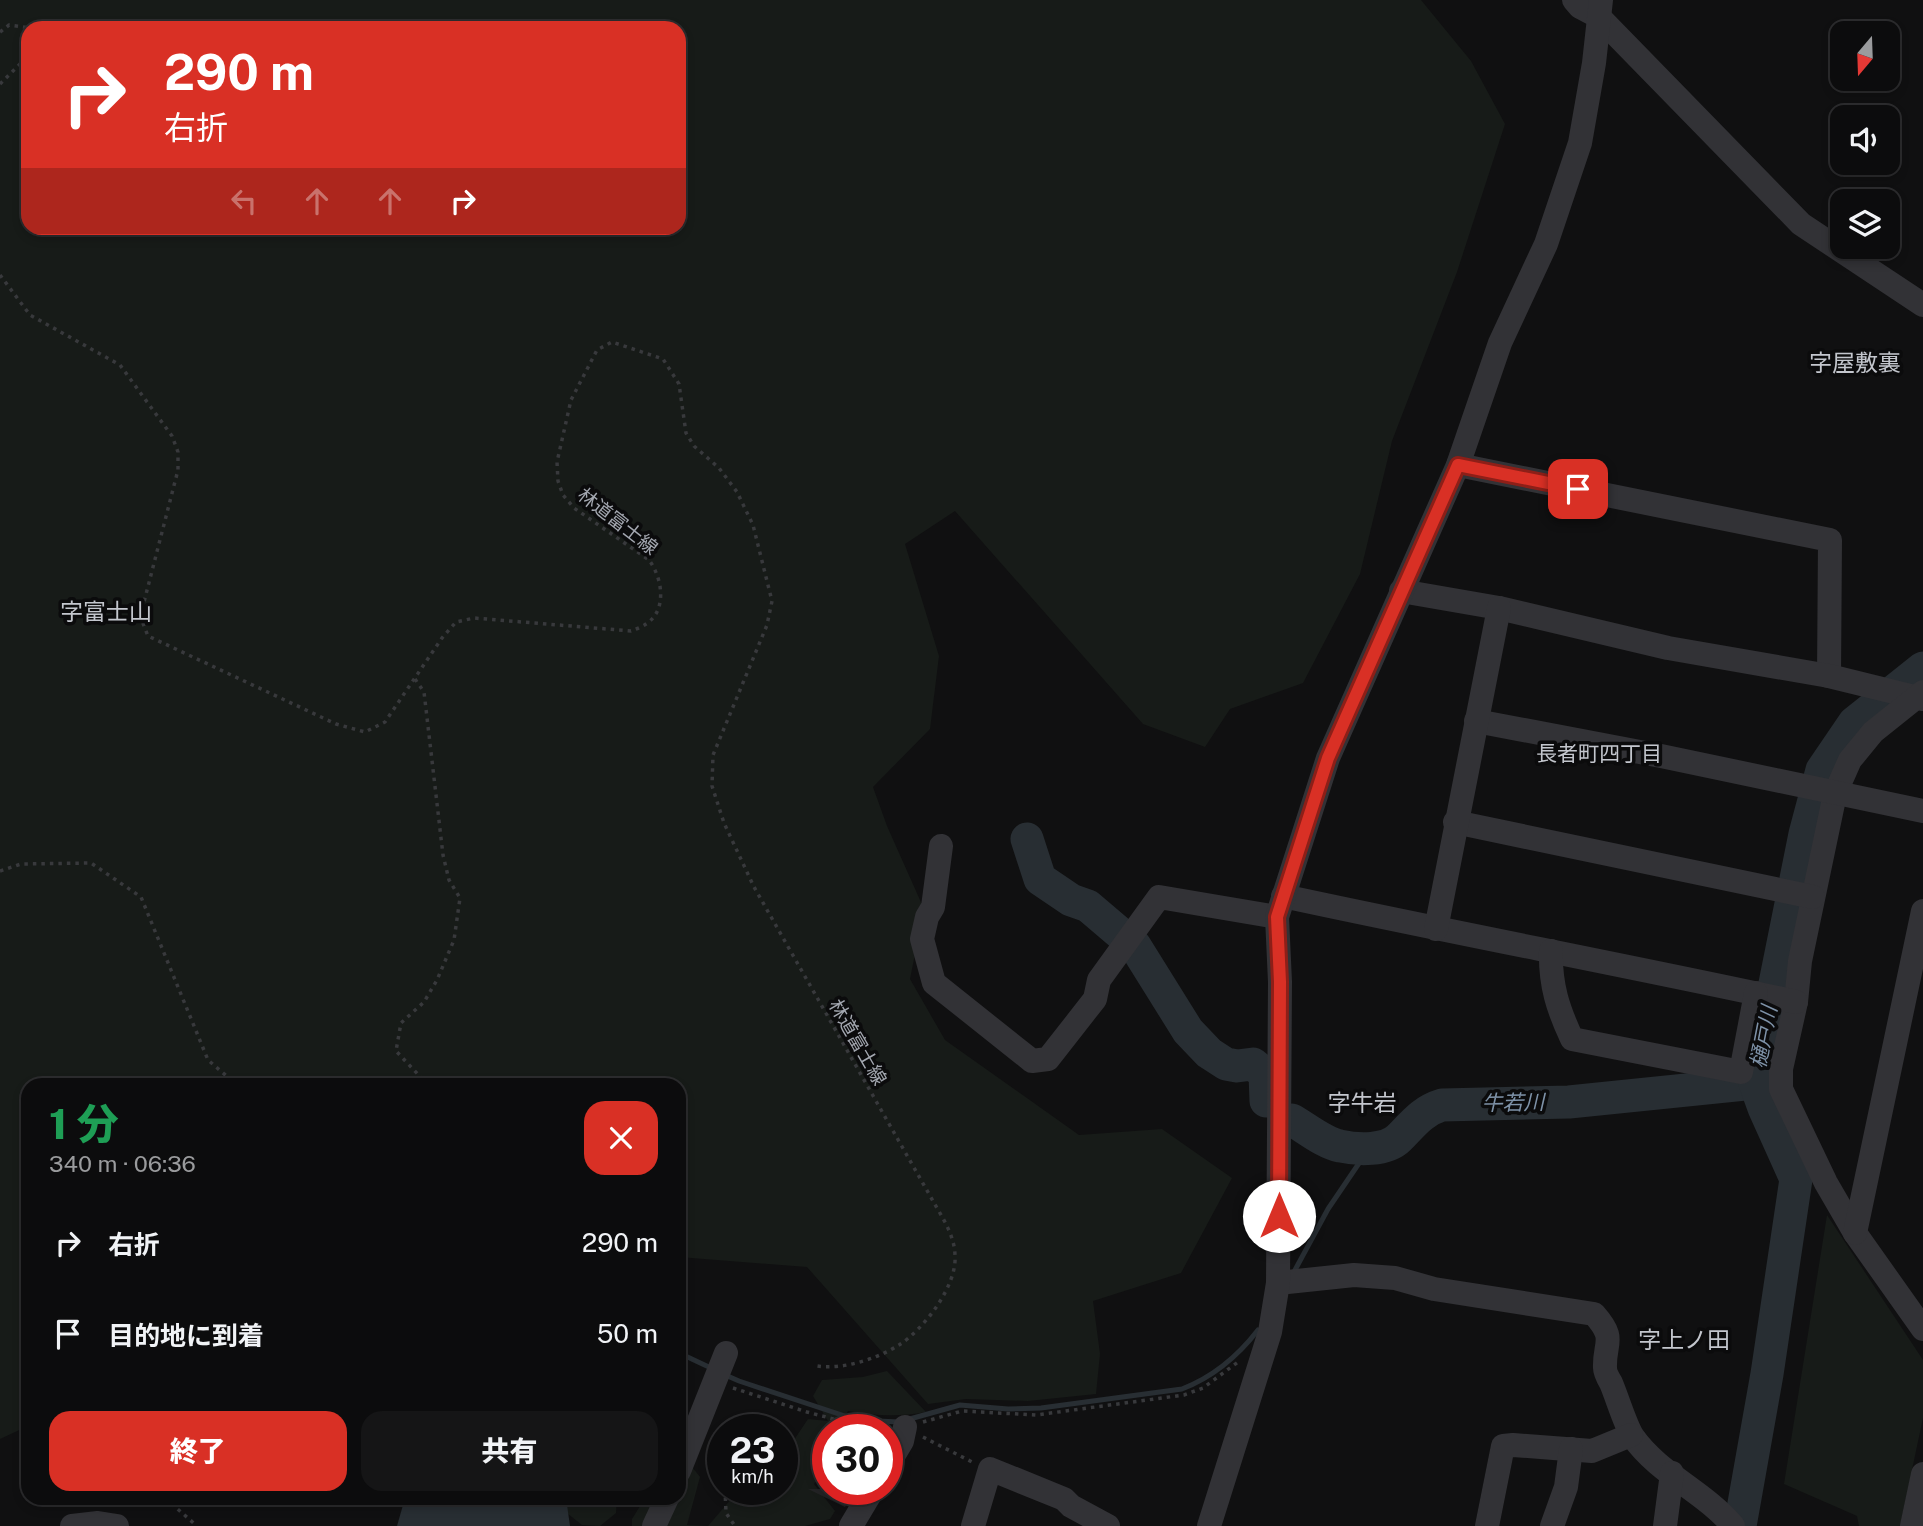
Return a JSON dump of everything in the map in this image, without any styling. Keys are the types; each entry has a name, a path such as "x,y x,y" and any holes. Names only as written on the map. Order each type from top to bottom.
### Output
{"street":[{"path":"1574,0 1580,7 1600,8 1801,224 1923,305"},
{"path":"1209,1526 1269,1332 1278,1283 1280,906 1328,758 1458,465 1500,344 1546,244 1580,143 1594,63 1600,8"},
{"path":"1458,465 1830,540 1829,676"},
{"path":"1401,591 1499,608 1668,648 1829,676 1921,696"},
{"path":"1436,929 1499,608"},
{"path":"1921,696 1873,732 1850,760 1835,794 1800,961 1796,1002 1781,1069 1781,1089 1826,1183 1855,1233 1923,1329"},
{"path":"1476,721 1923,811"},
{"path":"1455,822 1813,897"},
{"path":"941,846 933,908 922,939 934,983 1032,1061 1048,1059 1079,1019 1094,999 1099,981 1119,950 1159,897 1280,906 1436,929 1796,1002"},
{"path":"1855,1233 1923,911"},
{"path":"1551,951 1558,1009 1572,1039 1741,1072 1759,994"},
{"path":"1278,1283 1354,1275 1395,1278 1434,1289 1594,1314 1610,1340 1605,1370 1631,1435 1647,1454 1728,1523"},
{"path":"686,1455 723,1372"},
{"path":"1488,1526 1503,1446 1592,1451 1631,1435"},
{"path":"1552,1526 1566,1487 1571,1449"},
{"path":"973,1526 990,1469 1064,1499 1071,1506 1108,1526"},
{"path":"1665,1526 1672,1473"},
{"path":"1912,1526 1923,1474"},
{"path":"654,1526 664,1505"},
{"path":"851,1526 863,1505"},
{"path":"72,1526 98,1523 117,1526"}],"path":[{"path":"0,32 9,25 21,27"},
{"path":"0,84 21,63"},
{"name":"林道富士線","path":"0,275 30,315 120,365 172,436 178,452 178,470 144,602 142,621 148,636 336,724 365,732 386,722 442,638 456,622 474,618 631,631 649,623 661,604 657,570 649,560 574,508 563,495 558,481 557,462 571,400 597,350 612,342 663,359 679,384 686,433 694,446 719,468 737,492 753,525 772,601 767,625 713,755 712,786 724,823 754,887 933,1201 949,1231 956,1255 951,1283 928,1317 900,1345 852,1365 832,1368 817,1366"},
{"path":"415,679 424,692 443,855 449,880 460,898 454,940 437,980 424,1002 401,1023 396,1051 421,1078"},
{"path":"0,871 21,864 91,863 141,897 208,1060 229,1078"},
{"path":"903,1427 962,1411 1036,1415 1184,1395 1203,1388 1248,1353 1261,1356"},
{"path":"723,1372 734,1388 814,1414"},
{"path":"903,1433 990,1469"},
{"path":"173,1505 197,1526"},
{"path":"726,1505 726,1513 735,1526"}],"shaded area":[{"path":"0,0 1421,0 1471,61 1505,124 1457,272 1392,441 1360,574 1303,683 1230,709 1205,747 1143,724 955,511 905,544 939,656 930,729 873,787 887,826 924,909 910,979 945,1040 1079,1135 1162,1129 1232,1178 1181,1273 1093,1301 1100,1354 1096,1394 1028,1401 966,1399 928,1404 807,1267 686,1258 686,1078 21,1078 21,1429 0,1439"},
{"path":"1827,1215 1923,1360 1923,1418 1900,1526 1859,1526 1857,1516 1784,1484"},
{"path":"887,1371 926,1412 903,1415 848,1411 847,1414 824,1414 813,1396 822,1380 863,1377"},
{"path":"808,1419 812,1419 812,1505 830,1505 835,1511 830,1519 805,1526 708,1526 726,1505 798,1505 798,1434"},
{"path":"689,1463 700,1477 687,1525 708,1526 632,1526 632,1519 641,1505 686,1505 686,1465"},
{"path":"403,1505 567,1505 570,1526 397,1526"},
{"path":"557,1505 617,1505 616,1513 600,1526 582,1525"}],"waterway":[{"name":"樋戸川","path":"1740,1526 1767,1374 1796,1179 1755,1083 1805,834 1822,770 1854,723 1923,668"},
{"name":"牛若川","path":"1027,839 1040,879 1071,900 1088,906 1135,946 1188,1031 1209,1053 1226,1064 1253,1064 1265,1074 1266,1101"},
{"name":"牛若川","path":"1292,1120 1321,1139 1334,1144 1371,1148 1393,1142 1423,1114 1442,1105 1569,1102 1755,1083"},
{"path":"1295,1270 1328,1209 1370,1147"},
{"path":"723,1374 857,1420 899,1422 960,1405 1008,1409 1041,1408 1182,1389 1224,1365 1258,1330"},
{"path":"686,1356 711,1368"}],"district":[{"name":"字屋敷裏","path":"1855,363"},
{"name":"字富士山","path":"106,612"},
{"name":"長者町四丁目","path":"1599,754"},
{"name":"字牛岩","path":"1362,1103"},
{"name":"字上ノ田","path":"1684,1340"}],"route":[{"path":"1279,1216 1280,982 1277,917 1328,758 1458,465 1578,489"}]}
